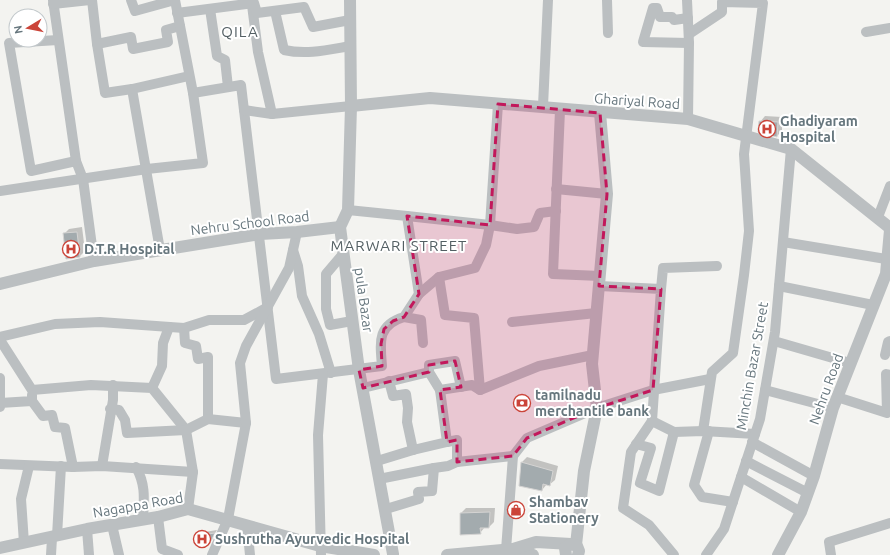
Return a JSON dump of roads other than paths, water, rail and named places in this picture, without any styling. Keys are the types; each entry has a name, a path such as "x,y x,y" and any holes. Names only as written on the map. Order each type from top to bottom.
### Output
{"street":[{"path":"94,261 83,179 76,161 53,2 91,0 96,44 105,93 132,89 189,76"},
{"path":"0,191 147,169 203,163 193,94 175,0 136,11 131,0"},
{"path":"340,227 348,210 351,106 350,0"},
{"path":"543,106 548,0"},
{"path":"607,0 608,33"},
{"path":"687,0 689,39 688,119"},
{"path":"655,4 643,42 689,39 722,12 723,1 763,3 744,154 749,231 733,353 712,372 710,379 706,431 694,485 702,497 733,502"},
{"path":"177,14 252,3"},
{"path":"252,3 254,3 257,13 304,7 313,27 350,20"},
{"path":"252,3 258,52 272,114"},
{"path":"655,4 660,17 672,17 674,20 688,18"},
{"path":"210,9 217,56 225,60 228,87"},
{"path":"275,11 284,50 297,53 313,53 350,46"},
{"path":"96,44 131,37 133,49 168,42 166,30 180,26"},
{"path":"866,32 890,28"},
{"path":"58,40 9,43 31,171 76,161"},
{"path":"193,94 241,85 260,234 276,379 382,366 380,344 384,329 393,321 404,317 421,320 423,343"},
{"path":"132,89 160,250"},
{"name":"Ghariyal Road","path":"351,106 430,98 543,106 560,110 688,119 791,149 878,217 890,229"},
{"path":"404,317 419,294 439,277 475,268 486,245 490,225 498,104"},
{"path":"244,110 272,114 351,106"},
{"path":"560,110 556,212 553,243 553,274 661,289"},
{"path":"575,548 584,471 597,408 592,364 606,194 600,113"},
{"name":"Minchin Bazar Street","path":"706,555 724,529 760,420 774,341 791,149"},
{"path":"878,217 890,186"},
{"path":"556,189 606,194"},
{"path":"348,210 517,229 534,227 540,213 556,212"},
{"path":"408,216 419,294"},
{"name":"Nehru School Road","path":"0,284 94,261 260,234 297,232 340,227"},
{"name":"pula Bazar","path":"340,227 359,370 377,461 379,479 396,555"},
{"name":"Nehru Road","path":"778,555 801,512 814,476 835,402 873,305 886,284 886,259 890,229"},
{"path":"212,555 228,519 246,423 240,363 246,346 289,268 297,232"},
{"path":"783,242 886,259"},
{"path":"293,250 298,266 302,296 320,334 327,373 318,434 320,551"},
{"path":"343,254 326,274 326,309 330,325 352,321"},
{"path":"674,555 649,525 623,508 631,452 652,421 653,390 663,268 717,266"},
{"path":"439,277 445,315 474,318 480,390"},
{"path":"779,286 873,305"},
{"path":"73,467 65,428 55,427 52,415 43,416 32,401 32,390 0,339 63,324 100,322 184,328 209,320 244,320 268,307"},
{"path":"512,322 596,314"},
{"path":"152,388 162,366 163,343 169,328"},
{"path":"184,328 185,343 196,346 198,359 208,357 208,419"},
{"path":"774,341 850,363"},
{"path":"885,355 888,342 890,341"},
{"path":"480,390 539,366 593,355"},
{"path":"446,442 440,390 429,372 429,365 455,361 461,387"},
{"path":"363,388 429,372"},
{"path":"765,390 887,413 886,374 890,374"},
{"path":"0,378 0,407"},
{"path":"509,549 513,456 527,438 597,408 653,390 710,379"},
{"path":"389,381 393,396 406,394 408,408 407,422 413,450"},
{"path":"32,390 112,385 152,388 186,430 193,472 188,509"},
{"path":"102,466 110,408 113,400 112,385"},
{"path":"440,390 472,385 480,390"},
{"path":"0,403 32,401"},
{"path":"110,408 119,410 125,420 127,433 186,430 208,419 246,423"},
{"path":"652,421 674,432 706,431 754,438 814,476"},
{"path":"636,444 651,448 640,483 659,491 674,432"},
{"path":"377,461 413,450 457,440 457,462"},
{"path":"379,479 448,466 457,462 513,456"},
{"path":"746,461 808,493"},
{"path":"0,464 73,467 102,466 193,472"},
{"path":"24,543 21,499 29,466"},
{"path":"51,555 61,466"},
{"path":"136,468 141,477 145,490 143,519"},
{"path":"386,509 419,499 418,492 432,491 434,468"},
{"path":"741,478 801,512"},
{"name":"Nagappa Road","path":"0,548 87,529 158,517 188,509 247,525 320,551 374,555"},
{"path":"158,517 162,549 178,555"},
{"path":"830,555 829,542 890,523"},
{"path":"112,525 119,555"},
{"path":"247,525 250,555"},
{"path":"87,529 89,555"},
{"path":"447,555 509,549 536,542 575,548"},
{"path":"566,555 565,548 575,548"},
{"path":"509,549 532,555"}],"place":[{"name":"Ghadiyaram Hospital","path":"767,129"},
{"name":"D.T.R Hospital","path":"71,249"},
{"name":"tamilnadu merchantile bank","path":"522,403"},
{"name":"Shambav Stationery","path":"516,510"},
{"name":"Sushrutha Ayurvedic Hospital","path":"202,539"}],"district":[{"name":"QILA","path":"240,31"},
{"name":"MARWARI STREET","path":"399,245"}]}
